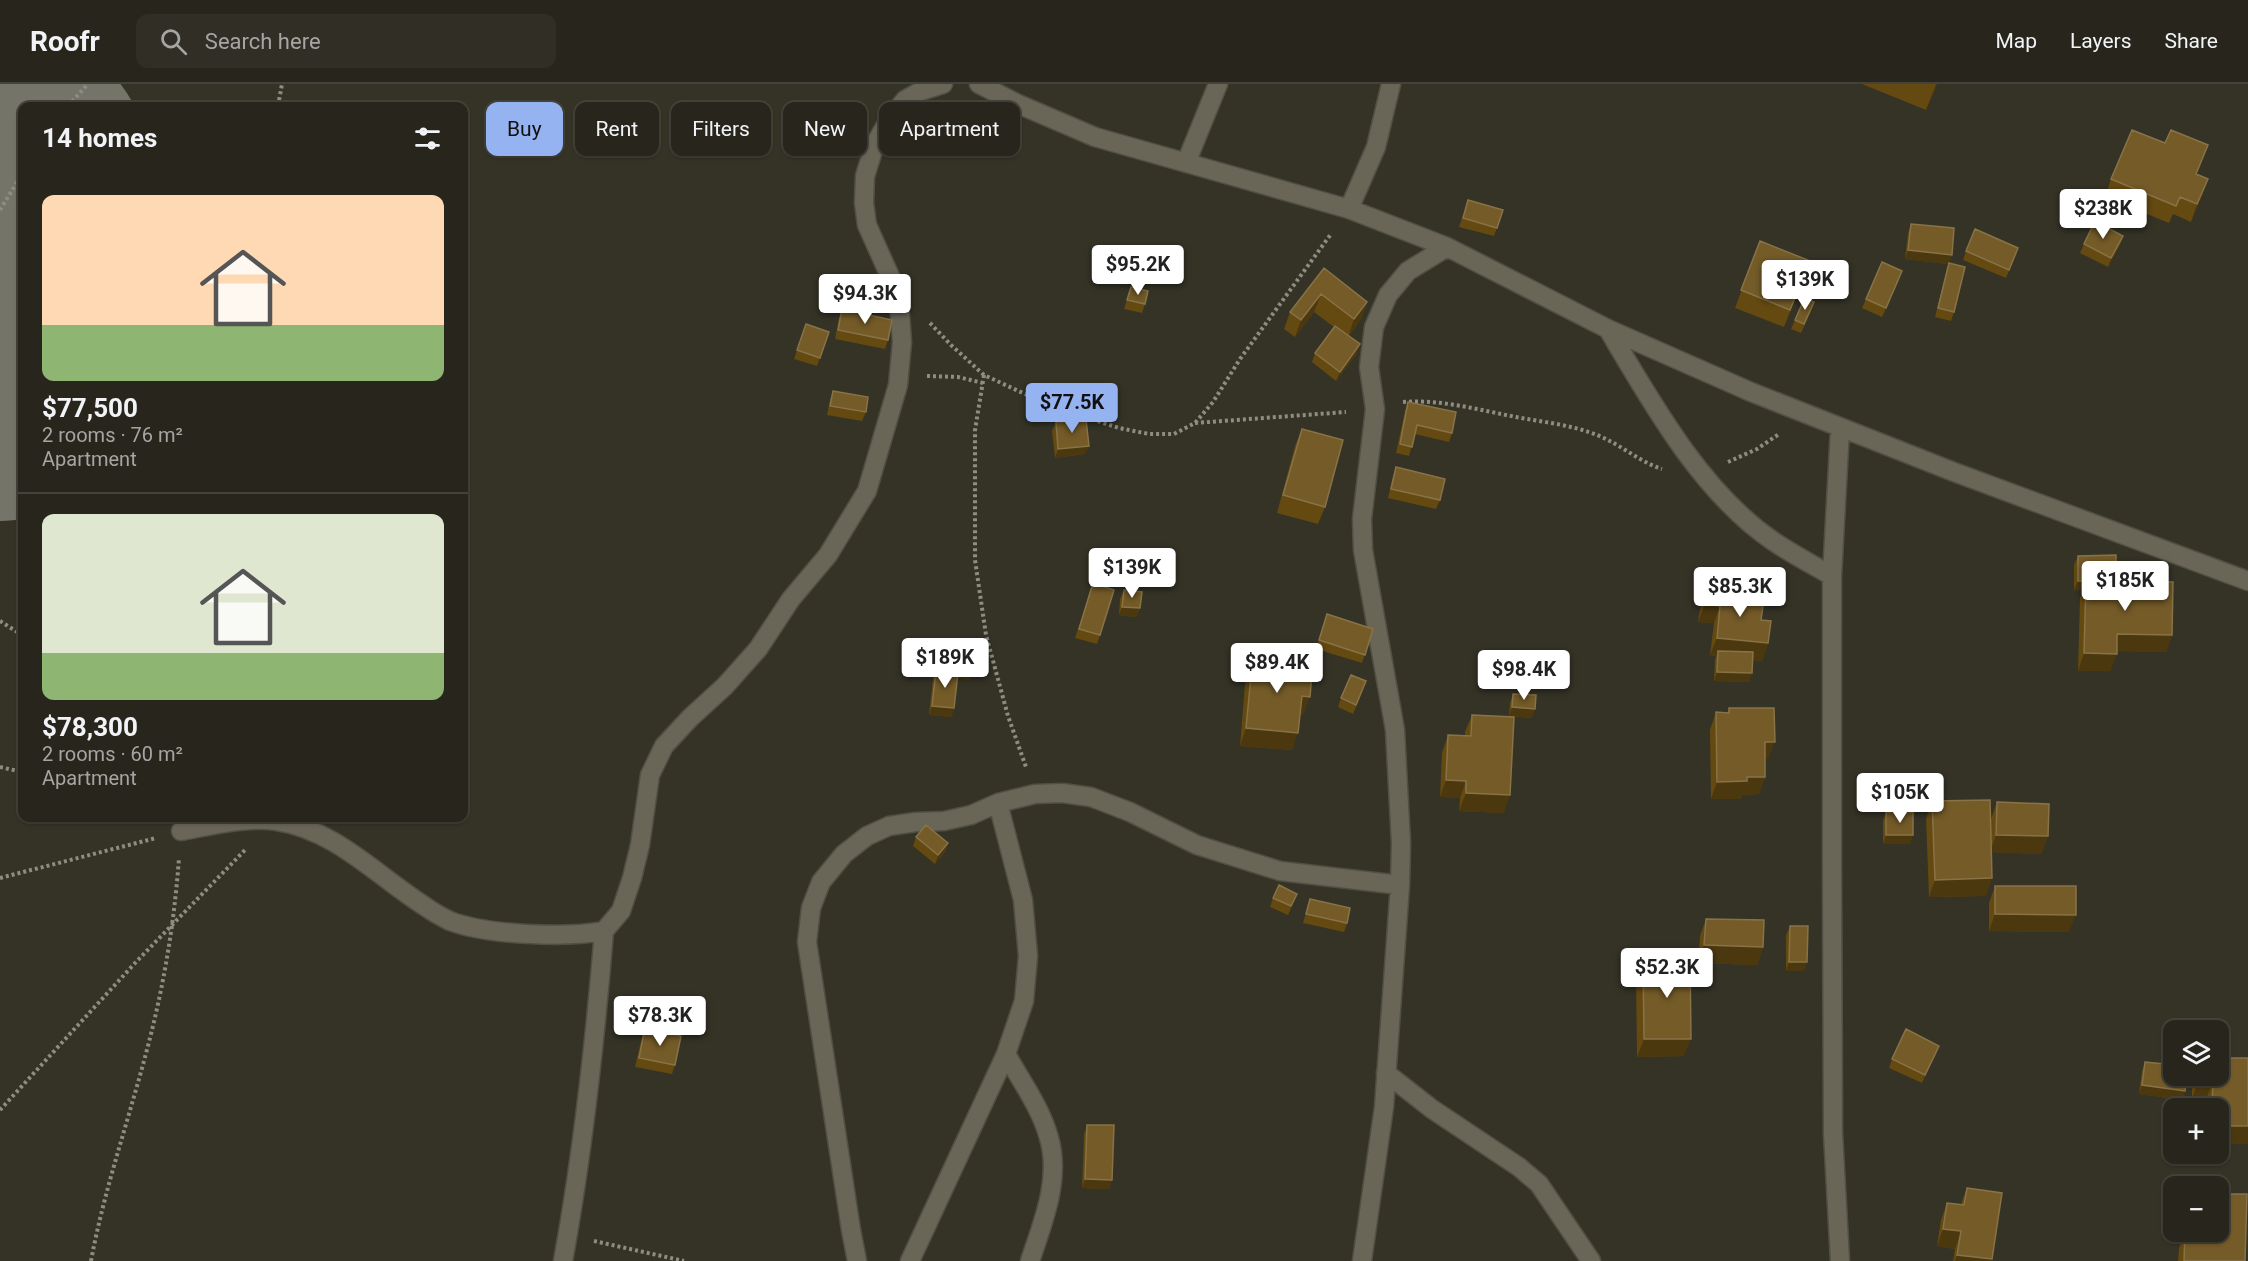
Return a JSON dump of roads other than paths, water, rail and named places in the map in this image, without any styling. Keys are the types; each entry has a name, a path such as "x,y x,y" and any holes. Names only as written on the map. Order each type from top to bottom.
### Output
{"street":[{"path":"563,1261 575,1196 592,1061 604,931 621,911 632,878 640,845 650,775 664,746 725,686 758,649 791,599 828,555 867,491 898,385 902,342 900,315 893,283 867,225 864,203 865,176 875,144 889,120 905,100 921,91 943,84"},
{"path":"979,84 1018,104 1095,137 1349,209 1447,247 1608,329 1840,429 2248,581"},
{"path":"1185,163 1218,84"},
{"path":"1349,209 1376,147 1391,84"},
{"path":"1362,1261 1384,1107 1401,843 1395,730 1363,550 1362,519 1375,409 1369,367 1374,327 1388,295 1408,271 1447,247"},
{"path":"1608,329 1657,412 1700,470 1733,508 1772,541 1832,576"},
{"path":"1840,429 1832,576 1833,1133 1840,1261"},
{"path":"857,1261 850,1230 807,942 811,908 821,882 844,854 867,836 889,825 944,821 970,815 998,803 1035,794 1062,793 1091,797 1130,812 1197,845 1280,871 1400,885"},
{"path":"910,1261 1006,1054 1024,1001 1028,957 1023,900 998,803"},
{"path":"181,831 232,822"},
{"path":"283,822 302,827 332,840 425,907 450,921 505,932 580,935 604,931"},
{"path":"1006,1054 1035,1104 1049,1139 1053,1180 1047,1211 1030,1261"},
{"path":"1386,1073 1432,1109 1519,1167 1539,1184 1591,1261"}]}
